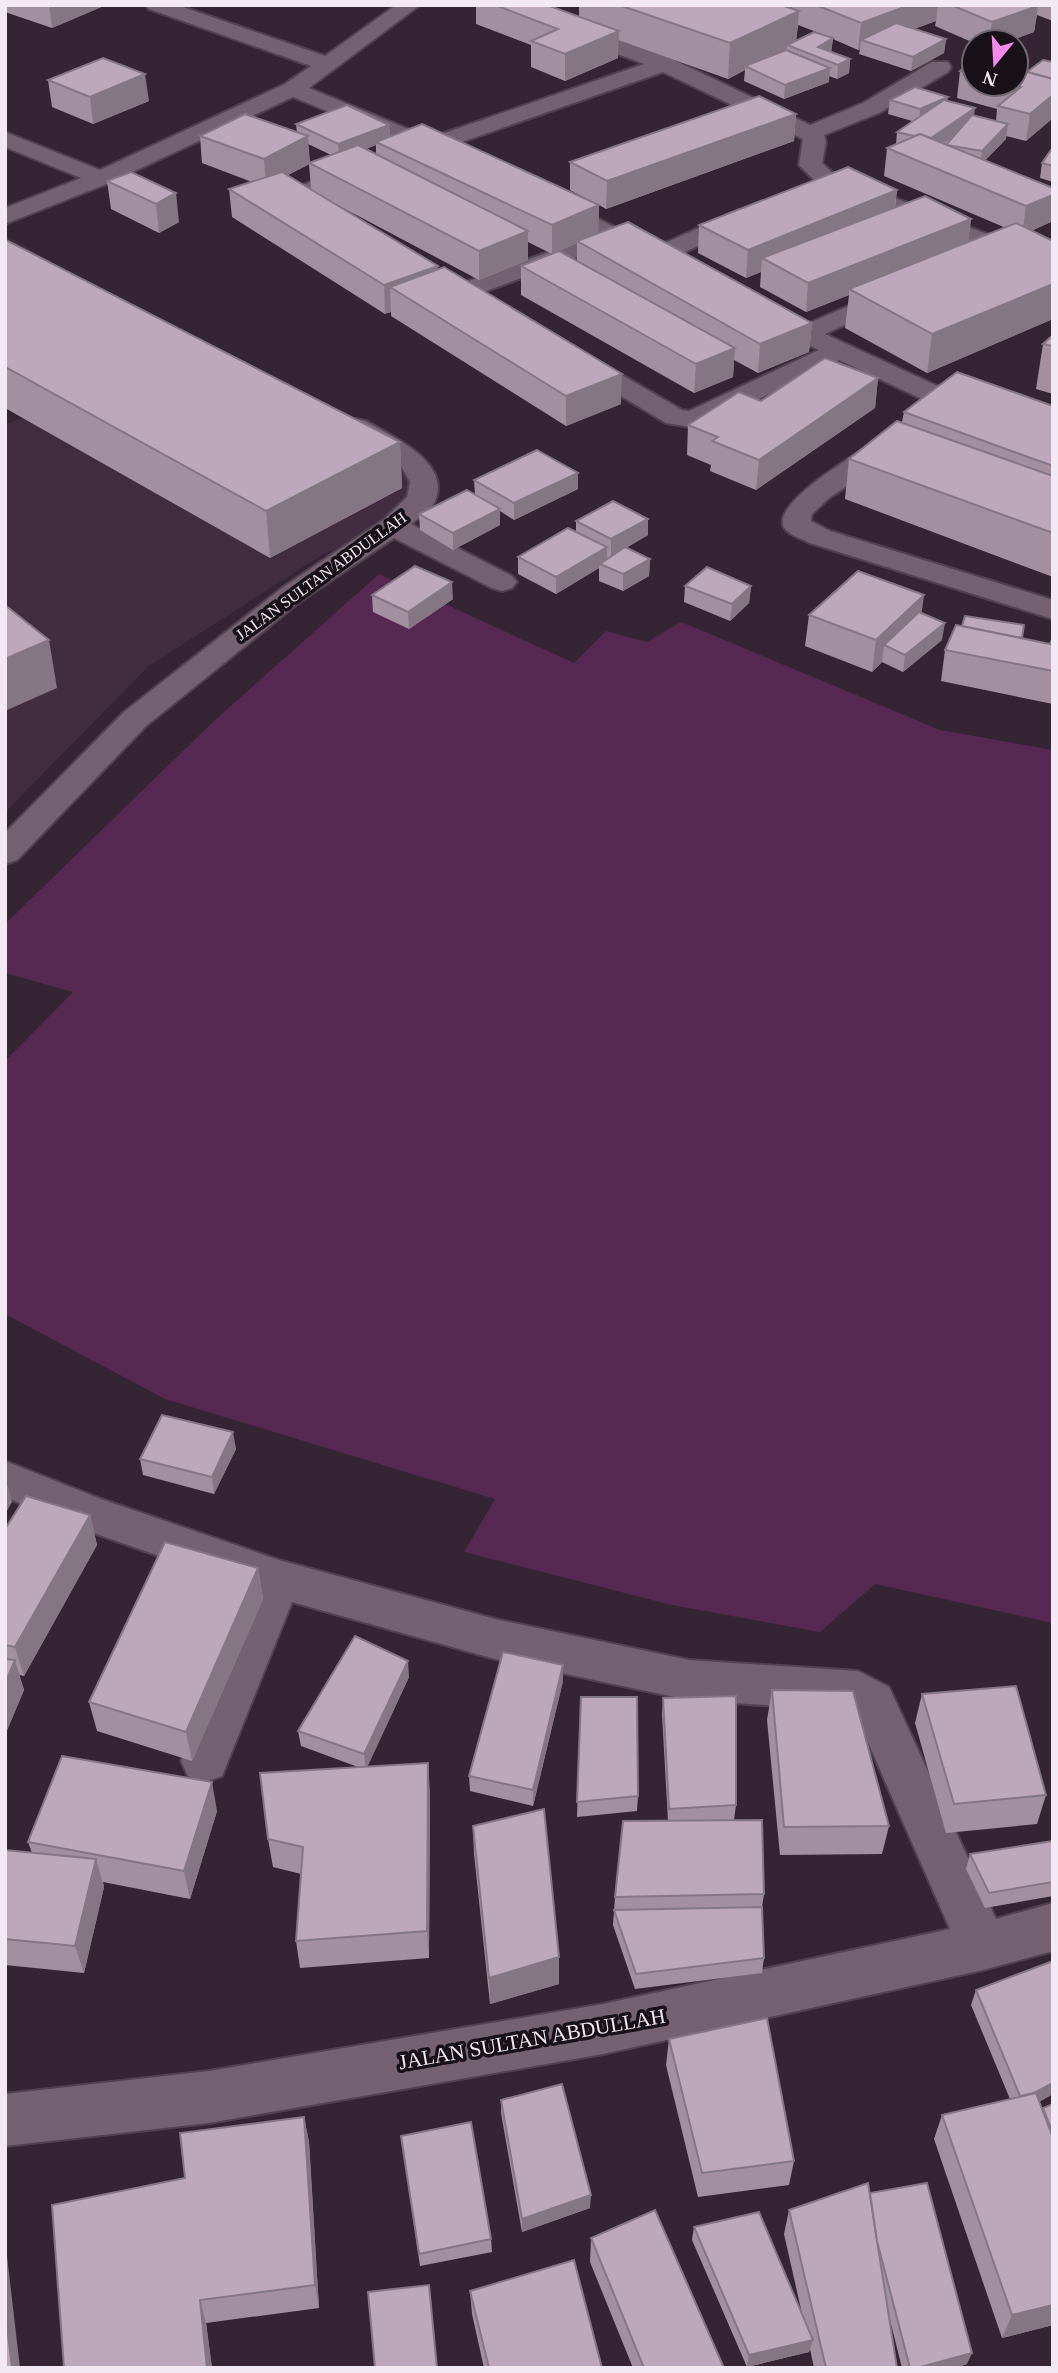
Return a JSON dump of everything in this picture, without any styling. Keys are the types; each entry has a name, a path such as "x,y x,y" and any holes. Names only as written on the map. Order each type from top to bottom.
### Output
{"street":[{"path":"156,5 329,65"},
{"path":"5,217 101,177 293,89 410,5"},
{"path":"488,5 577,32 664,64 810,133 815,142 810,165 825,179 1053,269"},
{"path":"364,230 306,196 305,192 353,172 664,64"},
{"path":"810,133 870,108 940,66"},
{"path":"293,89 432,146 468,164"},
{"path":"5,139 101,177"},
{"path":"801,190 825,179"},
{"path":"529,193 681,270"},
{"path":"656,256 765,206"},
{"path":"464,291 616,235"},
{"path":"962,263 999,247"},
{"path":"442,278 487,305"},
{"path":"804,334 914,285"},
{"path":"779,321 838,351 933,415 1053,435"},
{"path":"556,346 668,414 684,419 709,413 838,351"},
{"name":"JALAN SULTAN ABDULLAH","path":"5,853 135,719 292,594 393,526 421,500 425,491 420,473 411,459 334,414"},
{"path":"933,415 818,492 798,512 797,525 820,537 1053,610"},
{"path":"393,526 502,582"},
{"path":"5,1478 86,1512 279,1578 495,1639 689,1680 858,1690 873,1701 983,1946"},
{"path":"205,1761 279,1578"},
{"name":"JALAN SULTAN ABDULLAH","path":"5,2120 209,2097 603,2029 983,1946 1053,1927"}],"shaded area":[{"path":"5,235 304,407 430,474 409,500 365,534 322,555 149,666 5,812 5,424 54,408 5,379"},
{"path":"379,574 574,663 606,631 647,642 681,622 940,730 1053,750 1053,1623 875,1584 820,1632 672,1605 464,1552 495,1499 165,1399 5,1314 5,1061 73,992 5,973 5,924 215,720"}],"building":[{"path":"495,5 547,5 619,31 565,54 531,41 558,29"},
{"path":"619,5 781,5 799,11 730,43"},
{"path":"816,5 910,5 861,23"},
{"path":"951,5 1037,5 1038,6 992,22"},
{"path":"896,23 946,39 913,57 861,40"},
{"path":"814,32 833,38 818,47 850,59 838,65 787,45"},
{"path":"786,50 830,68 785,85 745,66"},
{"path":"103,58 145,74 90,97 48,80"},
{"path":"1043,60 1053,62 1053,79 1030,73 1030,70"},
{"path":"1030,73 1053,79 1053,95 1030,114 998,106 1008,98 1030,98"},
{"path":"915,87 948,97 920,109 890,100"},
{"path":"759,96 796,114 607,181 570,162"},
{"path":"944,100 975,108 931,138 897,132"},
{"path":"347,105 389,125 338,144 296,124"},
{"path":"245,114 308,136 264,159 200,136"},
{"path":"972,115 1008,124 982,151 946,145"},
{"path":"422,124 599,205 552,225 376,142"},
{"path":"920,134 1053,188 1053,195 1026,206 887,148"},
{"path":"358,145 528,231 479,251 309,163"},
{"path":"1053,150 1053,166 1042,163"},
{"path":"848,167 897,190 748,250 699,225"},
{"path":"131,172 176,193 156,204 107,181"},
{"path":"282,172 438,266 384,285 229,189"},
{"path":"925,196 971,219 808,283 762,258"},
{"path":"628,222 812,323 760,344 577,241"},
{"path":"1016,223 1053,241 1053,284 932,334 849,289"},
{"path":"5,240 400,442 266,511 5,367"},
{"path":"559,251 735,348 696,364 521,266"},
{"path":"444,267 622,374 566,396 390,287"},
{"path":"1053,335 1053,346 1043,344"},
{"path":"825,358 878,378 759,460 712,441 718,437 688,425 739,392 761,401"},
{"path":"957,372 1053,406 1053,466 904,412"},
{"path":"897,421 1053,476 1053,533 849,459"},
{"path":"537,450 578,473 514,503 474,480"},
{"path":"467,490 500,509 453,533 419,514"},
{"path":"613,501 648,519 611,539 576,521"},
{"path":"568,528 607,547 556,577 518,557"},
{"path":"625,547 650,559 623,574 600,564"},
{"path":"415,566 452,582 408,612 372,595"},
{"path":"707,567 751,586 732,604 685,586"},
{"path":"858,571 924,595 876,640 809,615"},
{"path":"5,605 49,640 5,659"},
{"path":"919,612 945,623 905,655 884,645"},
{"path":"965,616 1024,625 1022,638 962,626"},
{"path":"956,625 1050,644 1053,637 1053,671 945,650"},
{"path":"162,1415 233,1432 212,1477 140,1459"},
{"path":"26,1496 90,1515 15,1647 5,1645 5,1529"},
{"path":"165,1542 258,1568 186,1732 89,1702"},
{"path":"355,1636 408,1661 364,1754 298,1731"},
{"path":"503,1652 563,1665 533,1790 469,1776"},
{"path":"5,1659 15,1660 5,1683"},
{"path":"1016,1686 1046,1795 954,1804 922,1694"},
{"path":"772,1690 853,1691 889,1826 784,1827"},
{"path":"736,1696 736,1805 669,1809 663,1698"},
{"path":"581,1697 637,1697 638,1796 577,1802"},
{"path":"62,1756 212,1782 184,1871 28,1842"},
{"path":"428,1763 427,1931 296,1941 303,1847 268,1839 260,1773"},
{"path":"544,1809 559,1957 489,1978 473,1826"},
{"path":"762,1820 764,1894 615,1897 623,1821"},
{"path":"1053,1841 1053,1882 989,1893 970,1854"},
{"path":"5,1850 96,1859 75,1946 5,1939"},
{"path":"762,1907 764,1958 636,1974 614,1910"},
{"path":"1053,1961 1053,2083 1034,2093 1020,2096 976,1990"},
{"path":"767,2018 794,2161 702,2173 669,2039"},
{"path":"562,2084 591,2195 522,2219 501,2100"},
{"path":"1036,2093 1053,2138 1053,2305 1012,2315 942,2115"},
{"path":"1053,2104 1053,2133 1043,2108"},
{"path":"304,2117 315,2285 200,2300 207,2368 64,2368 52,2205 185,2178 180,2133"},
{"path":"471,2122 491,2239 419,2254 401,2136"},
{"path":"868,2183 897,2368 826,2368 789,2210"},
{"path":"927,2183 972,2353 910,2368 877,2241 870,2193"},
{"path":"655,2210 724,2368 644,2368 591,2238"},
{"path":"759,2212 813,2340 749,2355 694,2227"},
{"path":"574,2260 602,2368 489,2368 470,2291"},
{"path":"429,2285 437,2368 375,2368 368,2292"},
{"path":"5,2309 12,2368 5,2368"}]}
